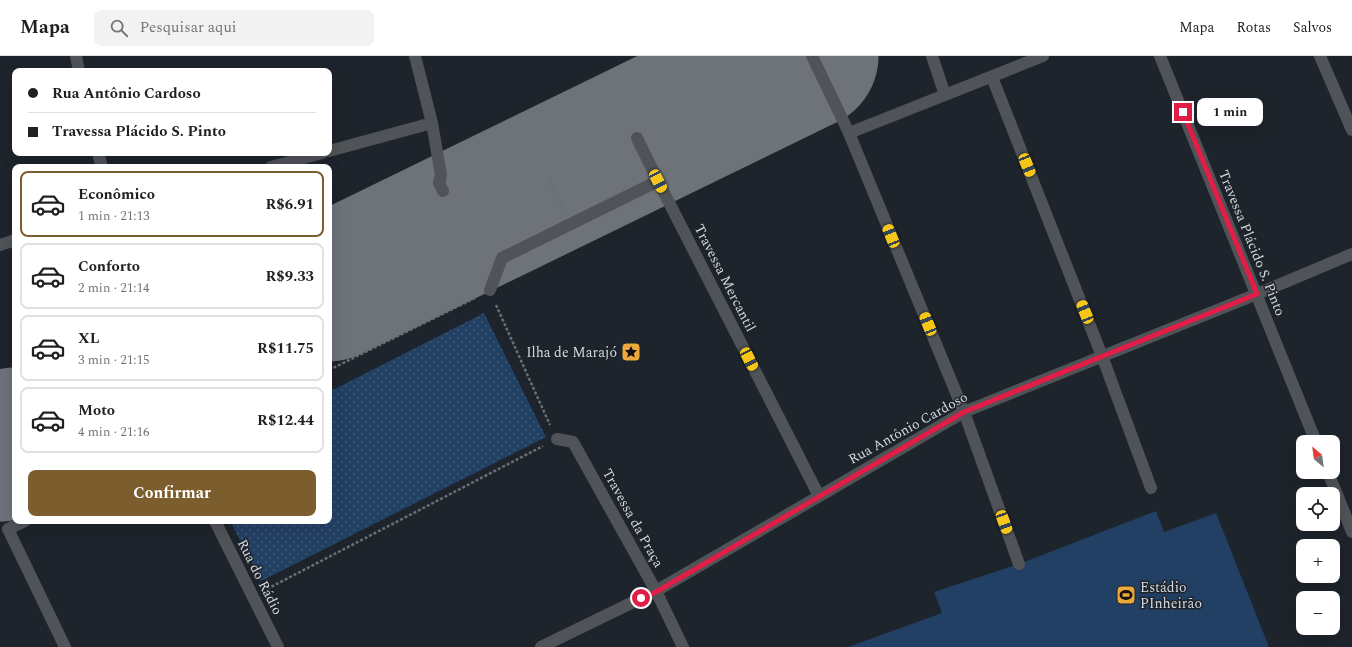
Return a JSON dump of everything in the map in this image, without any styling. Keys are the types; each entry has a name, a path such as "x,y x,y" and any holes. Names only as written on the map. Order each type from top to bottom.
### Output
{"street":[{"path":"76,56 78,68"},
{"path":"812,56 849,133 964,412 1020,564"},
{"path":"932,56 945,95"},
{"path":"849,133 1043,56"},
{"name":"Travessa Plácido S. Pinto","path":"1160,56 1313,435"},
{"path":"1320,56 1352,130"},
{"path":"420,57 441,175 439,183 443,191"},
{"path":"992,77 1102,356 1151,488"},
{"path":"332,150 432,123"},
{"name":"Travessa Mercantil","path":"638,138 658,181 819,496"},
{"path":"282,164 311,156"},
{"path":"490,290 502,258 658,181"},
{"path":"0,245 12,241"},
{"name":"Rua Antônio Cardoso","path":"541,647 656,592 964,412 1257,294 1352,254"},
{"name":"Travessa da Praça","path":"556,439 574,442 656,592 683,647"},
{"path":"1331,479 1352,532"},
{"path":"19,524 8,529 65,647"},
{"name":"Rua do Rádio","path":"216,524 278,647"}],"path":[{"path":"550,180 570,224"},
{"path":"252,596 556,439 490,290 332,369"}],"shaded area":[{"path":"484,313 546,437 261,581 232,524 332,524 332,390"},
{"path":"1156,511 1164,532 1216,513 1269,647 848,647 942,613 934,592 1019,564"}],"runway":[{"path":"332,287 805,56"},
{"path":"0,448 12,442"}],"place":[{"name":"Ilha de Marajó","path":"631,352"},
{"name":"Estádio PInheirão","path":"1126,595"}],"route":[{"path":"641,598 656,592 964,412 1257,294 1183,112"}]}
